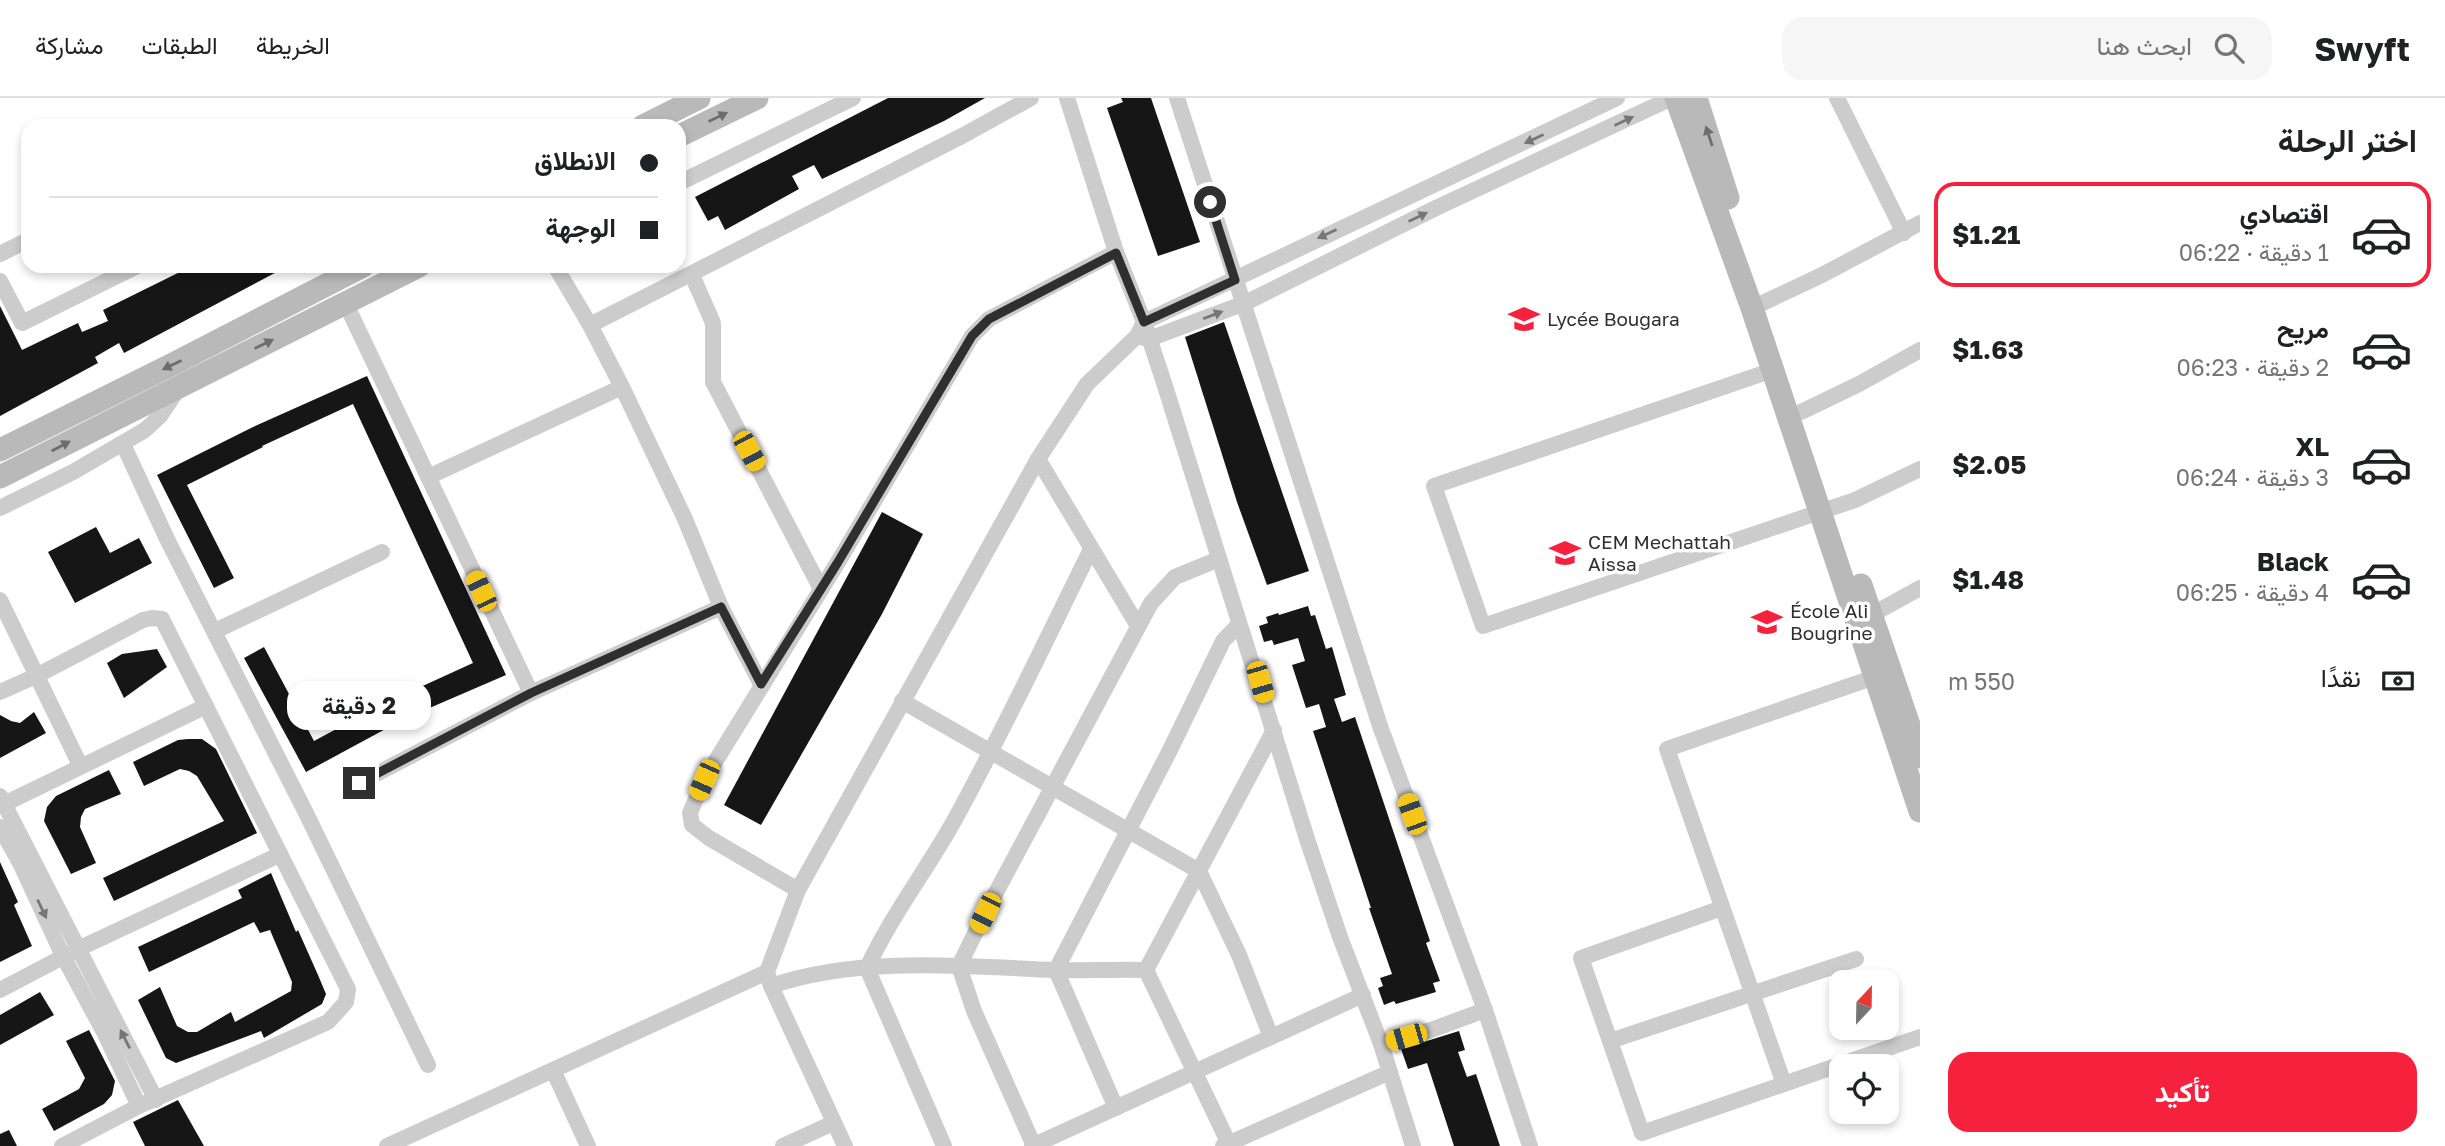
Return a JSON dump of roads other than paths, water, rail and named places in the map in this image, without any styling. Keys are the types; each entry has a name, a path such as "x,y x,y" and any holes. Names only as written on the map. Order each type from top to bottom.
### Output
{"main road":[{"path":"657,119 699,98"},
{"path":"686,133 757,98"},
{"path":"1674,98 1801,412 1875,677 1904,712 1920,811"},
{"path":"1696,98 1758,306 1773,370 1871,615 1920,757"},
{"path":"0,450 82,407 173,365 350,273"},
{"path":"0,477 406,273"}],"street":[{"path":"686,180 853,98"},
{"path":"590,325 692,275 1031,98"},
{"path":"1067,98 1219,559 1312,853 1340,937 1381,1044 1413,1146"},
{"path":"1177,98 1380,726 1485,1010 1530,1146"},
{"path":"845,1146 769,979 798,890 1038,459 1087,384 1143,332 1235,280 1617,98"},
{"path":"1143,332 1245,303 1438,207 1674,98"},
{"path":"1837,98 1904,233"},
{"path":"1758,306 1920,223"},
{"path":"0,254 21,244"},
{"path":"798,890 709,838 692,825 690,813 704,780 972,336 989,319 1116,253"},
{"path":"0,281 22,324 123,273"},
{"path":"559,273 622,387 685,519 721,607 761,684"},
{"path":"692,275 713,323 713,382 821,589"},
{"path":"346,304 531,693"},
{"path":"1801,412 1920,350"},
{"path":"1773,370 1434,486 1483,626 1865,496 1920,469"},
{"path":"428,477 622,387"},
{"path":"0,509 145,430 160,416 178,388"},
{"path":"123,444 167,539 307,815 428,1065"},
{"path":"1038,459 1138,626"},
{"path":"944,1146 867,968 883,934 952,824 991,752 1091,549"},
{"path":"215,631 382,552"},
{"path":"1219,559 1175,577 1151,603 1138,626 985,913 960,966 974,1011 1034,1146 1363,995"},
{"path":"1871,615 1920,588"},
{"path":"0,600 80,765"},
{"path":"359,783 531,693 721,607"},
{"path":"0,692 38,676 143,620 162,619 348,989 346,1002 328,1022 139,1106 62,1146"},
{"path":"1056,970 1223,641 1240,624"},
{"path":"1784,1084 1667,749 1875,677"},
{"path":"902,701 1199,871 1240,955 1272,1037"},
{"path":"139,1106 1,802 206,706"},
{"path":"1146,970 1274,730"},
{"path":"0,827 156,1100"},
{"path":"0,990 71,953 279,855"},
{"path":"1723,908 1581,958 1642,1133 1920,1037"},
{"path":"1611,1041 1856,959"},
{"path":"387,1146 553,1070 769,979 867,968 1012,966 1056,970 1146,970"},
{"path":"1056,970 1116,1108"},
{"path":"1146,970 1227,1145 1390,1072"},
{"path":"1381,1044 1431,1030 1485,1010"},
{"path":"553,1070 588,1146"},
{"path":"783,1146 834,1123"}],"place":[{"name":"Lycée Bougara","path":"1524,319"},
{"name":"CEM Mechattah Aissa","path":"1565,553"},
{"name":"École Ali Bougrine","path":"1767,622"}]}
